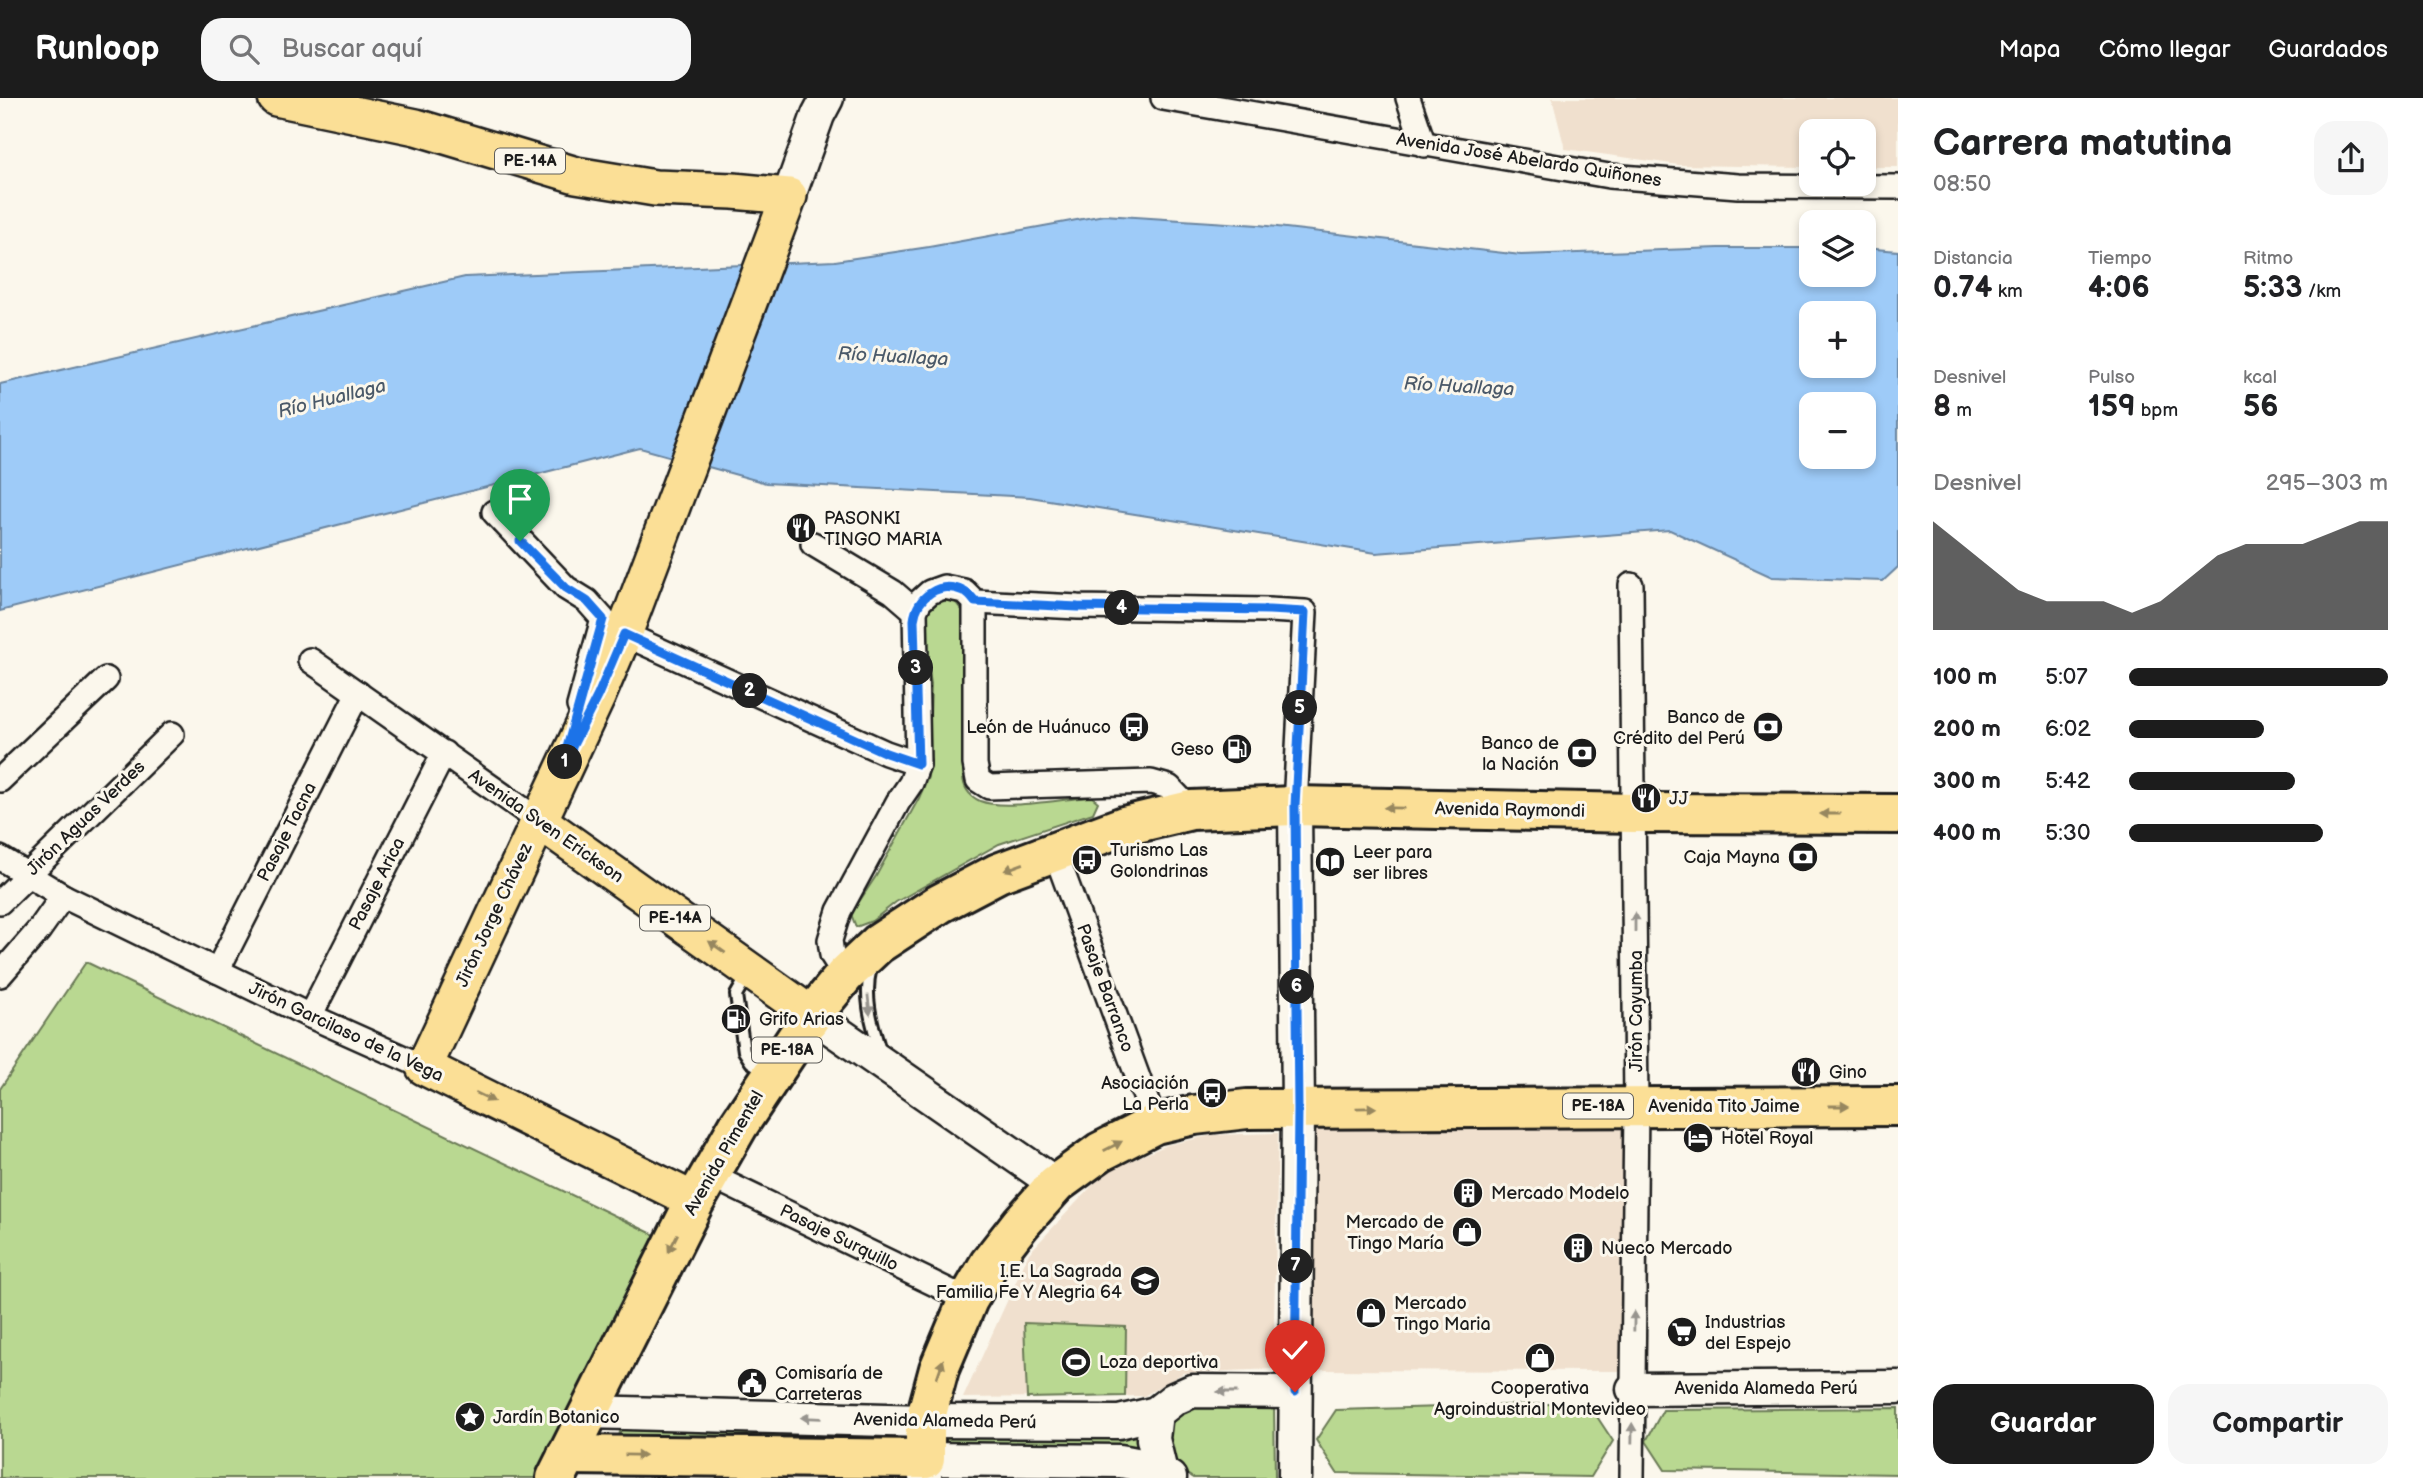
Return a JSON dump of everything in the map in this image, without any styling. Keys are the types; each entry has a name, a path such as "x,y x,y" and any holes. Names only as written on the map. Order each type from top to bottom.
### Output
{"highway":[{"name":"Avenida Raymondi","path":"1124,826 1191,810 1295,806 1634,813 1898,814"},
{"name":"Avenida Pimentel","path":"561,1466 702,1188 770,1075 812,1015 845,975 878,944 939,904 998,873 1124,826"},
{"name":"Avenida Tito Jaime","path":"1298,1109 1636,1105 1898,1106"},
{"name":"PE-18A","path":"561,1466 925,1469 925,1422 939,1369 968,1300 989,1264 1056,1184 1100,1152 1156,1124 1207,1113 1247,1109 1298,1109"}],"main road":[{"name":"PE-14A","path":"276,98 416,127 576,175 655,188 733,191 784,209"},
{"name":"Jirón Jorge Chávez","path":"424,1067 624,634 784,209"},
{"name":"Avenida Sven Erickson","path":"538,820 812,1015"},
{"name":"Jirón Garcilaso de la Vega","path":"424,1067 702,1188"}],"street":[{"path":"784,209 818,115 827,98"},
{"name":"Avenida José Abelardo Quiñones","path":"1163,98 1609,176 1738,186 1898,187"},
{"path":"1408,98 1424,145"},
{"path":"494,512 566,588 587,601 603,619 561,769"},
{"path":"813,544 893,592 915,611"},
{"name":"Jirón Cayumba","path":"1631,585 1636,1105 1632,1478"},
{"path":"845,975 832,955 830,940 839,911 911,783 918,764 915,611 920,601 930,592 944,587 964,591 975,602 1305,612 1295,806 1298,1109 1295,1478"},
{"path":"975,602 975,764 978,780 989,787 1152,782 1169,787 1191,810"},
{"path":"624,634 886,753 918,764"},
{"name":"Avenida Sven Erickson","path":"310,660 538,820"},
{"path":"0,780 106,679"},
{"name":"Pasaje Tacna","path":"217,971 358,693"},
{"name":"Jirón Aguas Verdes","path":"0,902 172,734"},
{"name":"Pasaje Arica","path":"310,1016 444,753"},
{"name":"Pasaje Barranco","path":"1055,852 1156,1124"},
{"name":"Jirón Garcilaso de la Vega","path":"0,858 63,896 310,1016 424,1067"},
{"path":"0,975 39,930 63,896"},
{"name":"Avenida Sven Erickson","path":"812,1015 1056,1184"},
{"name":"Pasaje Surquillo","path":"702,1188 968,1300"},
{"name":"Avenida Alameda Perú","path":"1633,1389 1898,1387"},
{"name":"Avenida Alameda Perú","path":"588,1412 925,1422 1119,1422 1156,1413 1174,1399 1192,1391 1295,1392"},
{"path":"1156,1413 1153,1439 1166,1475"},
{"path":"925,1469 1120,1461 1144,1465 1166,1475"}],"lane":[{"path":"878,944 867,982 868,1007 884,1064"},
{"path":"751,972 736,995 744,1051 751,1062 770,1075"}],"shaded area":[{"path":"1552,98 1898,98 1898,167 1876,167 1876,119 1799,119 1799,167 1679,165 1565,149"},
{"name":"Mercado de Tingo María","path":"1306,1117 1624,1119 1628,1371 1309,1370"},
{"name":"I.E. La Sagrada Familia Fe Y Alegria 64","path":"1278,1133 1273,1369 1183,1373 1144,1396 963,1398 1029,1253 1105,1172 1167,1145 1213,1135"}],"green space":[{"path":"943,596 952,598 967,616 963,775 967,791 976,799 991,804 1092,797 1098,802 1093,813 999,844 896,902 872,921 856,927 851,914 876,876 928,777 931,684 923,633 924,617 931,606"},
{"path":"86,962 657,1236 535,1478 0,1478 0,1089"},
{"name":"Loza deportiva","path":"1024,1323 1126,1327 1125,1396 1027,1398"},
{"path":"1274,1401 1275,1478 1193,1478 1176,1467 1167,1434 1173,1420 1184,1409 1193,1405"},
{"path":"1588,1403 1613,1441 1591,1477 1337,1473 1316,1440 1336,1410"},
{"path":"1898,1408 1898,1474 1665,1470 1646,1441 1663,1410"},
{"path":"629,1425 898,1432 898,1444 617,1442 621,1429"},
{"path":"942,1433 1141,1433 1141,1446 1135,1452 943,1447"}],"water":[{"name":"Río Huallaga","path":"1104,215 1259,225 1521,255 1799,248 1799,287 1876,287 1876,249 1898,251 1898,567 1883,581 1772,577 1670,530 1376,553 1030,497 766,483 640,448 0,611 0,384 465,277 835,261"}],"place":[{"name":"PASONKI TINGO MARIA","path":"801,528"},
{"name":"León de Huánuco","path":"1134,727"},
{"name":"Banco de Crédito del Perú","path":"1768,727"},
{"name":"Geso","path":"1237,749"},
{"name":"Banco de la Nación","path":"1582,753"},
{"name":"JJ","path":"1646,798"},
{"name":"Caja Mayna","path":"1803,857"},
{"name":"Turismo Las Golondrinas","path":"1087,860"},
{"name":"Leer para ser libres","path":"1330,862"},
{"name":"Grifo Arias","path":"736,1019"},
{"name":"Gino","path":"1806,1072"},
{"name":"Asociación La Perla","path":"1212,1093"},
{"name":"Hotel Royal","path":"1698,1138"},
{"name":"Mercado Modelo","path":"1468,1193"},
{"name":"Mercado de Tingo María","path":"1467,1232"},
{"name":"Nueco Mercado","path":"1578,1248"},
{"name":"I.E. La Sagrada Familia Fe Y Alegria 64","path":"1145,1281"},
{"name":"Mercado Tingo Maria","path":"1371,1313"},
{"name":"Industrias del Espejo","path":"1682,1332"},
{"name":"Cooperativa Agroindustrial Montevideo","path":"1540,1358"},
{"name":"Loza deportiva","path":"1076,1362"},
{"name":"Comisaría de Carreteras","path":"752,1383"},
{"name":"Jardín Botanico","path":"470,1417"}],"route":[{"path":"520,541 566,588 587,601 603,619 561,769 598,695 624,634 886,753 918,764 914,620 920,601 930,592 944,587 964,591 975,602 1305,612 1295,806 1298,1109 1295,1392"}]}
